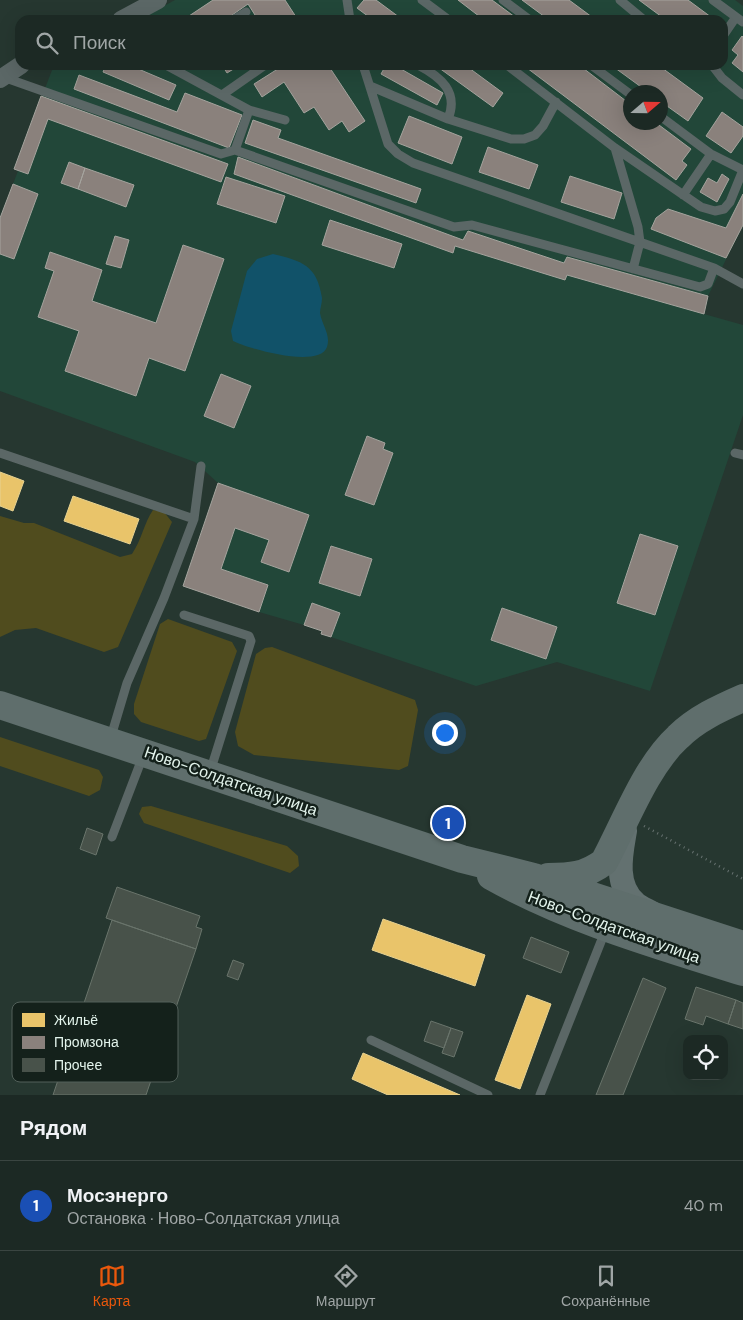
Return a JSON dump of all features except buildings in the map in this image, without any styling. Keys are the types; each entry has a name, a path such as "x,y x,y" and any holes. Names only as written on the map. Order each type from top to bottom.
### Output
{"main road":[{"path":"658,917 634,903 624,885 619,866 634,822 660,756 678,736 704,717 743,698"},
{"name":"Ново-Солдатская улица","path":"0,705 144,751 462,859 534,877 743,945"},
{"path":"534,877 571,877 592,871 604,862 634,822"},
{"name":"Ново-Солдатская улица","path":"462,859 530,898 608,927 743,972"}],"street":[{"path":"132,15 158,0"},
{"path":"1,78 15,69"}],"lane":[{"path":"347,0 349,15"},
{"path":"422,0 442,15"},
{"path":"503,0 523,15"},
{"path":"620,0 638,15"},
{"path":"713,0 740,19 728,31"},
{"path":"241,15 246,12"},
{"path":"175,70 249,110 285,120"},
{"path":"222,96 258,70"},
{"path":"365,70 388,144 398,154 413,163 714,268 743,284"},
{"path":"428,70 450,90 453,106 448,119"},
{"path":"514,70 615,148 701,207 715,211 724,209 730,202 743,170 711,154 668,122"},
{"path":"598,70 623,89"},
{"path":"716,70 722,78 743,95"},
{"path":"1,78 221,154 235,150 454,227 472,225 700,287 708,284 714,268"},
{"path":"370,86 448,119 511,140 524,139 535,135 543,126 556,102"},
{"path":"235,150 249,110"},
{"path":"615,148 638,227 640,242 633,269"},
{"path":"683,195 711,154"},
{"path":"0,453 194,519"},
{"path":"110,740 128,683 164,598 194,519 201,466"},
{"path":"184,615 248,636 251,641 210,774"},
{"path":"112,837 144,751"},
{"path":"540,1095 608,927"},
{"path":"371,1040 488,1095"}],"path":[{"path":"634,822 743,879"}],"shaded area":[{"path":"175,0 735,0 743,6 743,225 708,296 704,314 743,325 743,415 650,691 557,662 476,686 321,634 322,631 183,586 218,483 195,462 0,391 0,218 18,171 14,169 52,70 728,70 728,15 147,15"},
{"path":"153,510 164,512 172,522 118,647 104,652 36,628 15,630 0,637 0,516 24,523 34,523 120,557 132,554"},
{"path":"168,619 232,642 237,651 206,739 199,741 141,722 134,714 134,704 160,624"},
{"path":"272,647 415,700 418,710 408,766 399,770 254,755 238,746 235,732 256,654 265,648"},
{"path":"0,737 99,770 103,777 100,790 89,796 0,766"},
{"path":"151,806 287,846 298,856 299,866 290,873 144,823 139,814 142,807"}],"water":[{"path":"273,254 300,262 312,271 316,278 322,298 320,313 328,338 327,347 321,353 298,357 283,355 233,341 231,331 247,271 257,259"}],"place":[{"name":"Мосэнерго","path":"448,823"}]}
